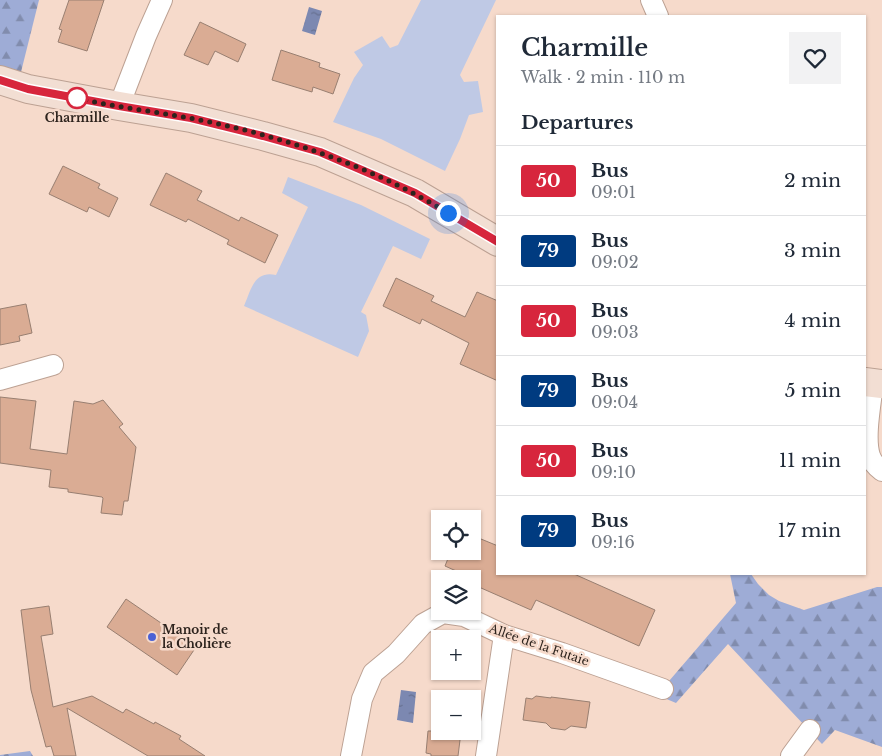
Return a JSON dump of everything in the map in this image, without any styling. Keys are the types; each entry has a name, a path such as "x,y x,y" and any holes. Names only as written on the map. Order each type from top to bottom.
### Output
{"street":[{"path":"119,106 162,0"},
{"path":"651,0 658,15"},
{"path":"0,80 28,89 191,118 320,152 415,193 496,241"},
{"path":"0,380 53,365"},
{"path":"873,383 868,432 870,456 876,466 882,471"},
{"name":"Allée de la Futaie","path":"351,756 362,699 373,673 396,654 423,624 443,613 464,616 504,635 663,688"},
{"path":"486,756 504,635"},
{"path":"791,756 810,730"}],"shaded area":[{"path":"421,0 496,0 460,75 464,82 478,81 483,112 469,115 445,171 381,139 333,122 354,78 363,65 354,52 382,36 390,48 398,45"},
{"path":"288,177 361,205 430,239 421,259 393,246 361,312 366,315 369,331 358,357 244,306 251,288 258,278 269,274 276,275 308,207 282,193"}],"green space":[{"path":"0,0 39,0 20,76 0,67"},
{"path":"730,575 752,575 769,595 779,601 804,610 882,587 882,747 835,730 822,744 728,644 676,703 657,695 736,603"},
{"path":"30,751 33,756 0,756 0,755"}],"water":[{"path":"309,7 322,11 315,35 302,31"},
{"path":"401,690 416,692 413,723 397,720"}],"building":[{"path":"69,0 104,0 87,51 58,42 62,30 59,29"},
{"path":"200,22 246,44 238,62 215,51 208,65 184,55"},
{"path":"281,50 320,63 319,67 340,74 333,94 313,87 312,92 272,80"},
{"path":"63,166 100,184 98,188 118,198 109,217 89,207 87,212 49,194"},
{"path":"166,173 202,191 197,200 239,221 241,217 278,235 265,263 227,244 229,240 188,219 186,222 150,205"},
{"path":"396,278 434,296 431,301 465,317 477,292 496,300 496,380 460,364 469,343 422,319 420,324 383,306"},
{"path":"26,304 32,333 19,336 20,341 0,345 0,309"},
{"path":"0,397 36,401 30,449 67,454 74,401 93,404 103,400 123,424 119,427 136,447 128,501 124,501 122,515 101,513 102,497 68,492 68,489 49,487 51,470 0,463"},
{"path":"481,539 496,545 496,575 576,575 655,610 639,646 536,600 531,610 481,588 481,570 454,570 445,566 447,560 481,560"},
{"name":"Manoir de la Cholière","path":"126,599 196,647 177,675 107,627"},
{"path":"49,606 53,634 41,636 53,707 92,696 123,713 126,709 154,724 155,722 181,736 179,739 205,756 148,756 67,708 76,756 54,756 51,746 46,747 31,690 21,610"},
{"path":"536,696 590,702 586,728 571,726 565,730 551,728 546,723 523,720 526,698 532,699"},
{"path":"428,731 431,731 431,740 460,740 458,756 431,756 431,754 426,753"}],"bus line":[{"name":"50","path":"0,80 28,89 191,118 320,152 415,193 496,241"}],"place":[{"name":"Charmille","path":"77,98"},
{"name":"Manoir de la Cholière","path":"152,637"}],"route":[{"path":"77,98 191,118 320,152 415,193 448,213"}]}
